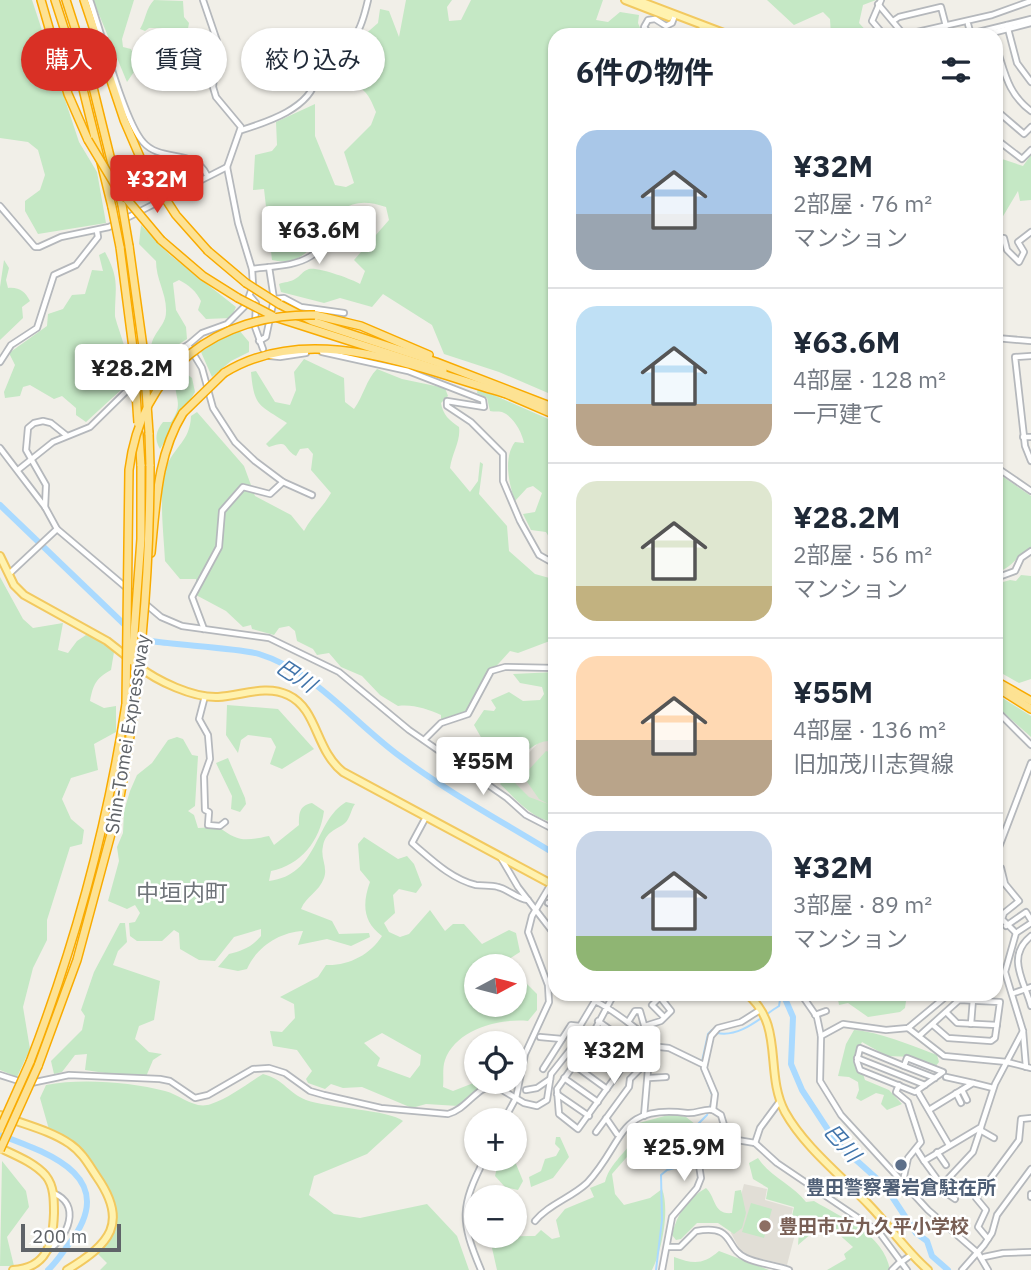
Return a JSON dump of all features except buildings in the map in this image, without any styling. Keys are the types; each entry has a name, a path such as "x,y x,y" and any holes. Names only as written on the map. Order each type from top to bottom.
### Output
{"highway":[{"path":"41,0 68,94 88,140 120,192 161,240 202,276 237,298 277,317 507,394 548,412"},
{"name":"Shin-Tomei Expressway","path":"0,1129 30,1062 69,952 112,788 126,704 139,577 141,466 133,348 120,247 81,81 55,0"},
{"name":"Shin-Tomei Expressway","path":"0,1149 38,1066 77,960 118,808 139,676 148,578 149,433 137,299 122,205 90,75 66,0"},
{"path":"84,0 124,120 143,164 176,215 208,251 246,283 335,330 477,376"},
{"path":"126,704 130,551 128,484 131,452 142,417 162,382 200,346 234,327 267,317 315,314 362,326 548,405"},
{"path":"148,578 161,469 171,437 183,413 224,373 270,352 324,348 375,357 507,394"},
{"path":"1003,685 1031,701"},
{"path":"1003,691 1031,709"}],"main road":[{"path":"625,0 709,28"},
{"path":"637,0 701,28"},
{"path":"0,556 24,595 107,641 147,673 205,696 262,691 290,696 308,713 322,749 334,765 351,778 548,880"},
{"path":"754,1001 761,1009 772,1032 774,1074 780,1101 800,1134 928,1270"},
{"path":"0,1115 71,1144 87,1161 111,1198 114,1218 110,1231 88,1257 67,1270"},
{"path":"0,1149 36,1167 47,1178 53,1193 53,1232 48,1250 36,1264 13,1270"}],"street":[{"path":"90,0 138,136 158,153 194,160 207,175"},
{"path":"203,0 217,41 214,92 220,104 237,120 242,131"},
{"path":"18,470 66,435 90,427 151,367 188,345 202,333 233,319 250,296 252,269 238,223 227,167 242,131 286,112 307,97 316,77 316,50 325,44 353,38 361,29 368,0"},
{"path":"937,28 968,22 1031,1"},
{"path":"880,2 898,28"},
{"path":"878,28 872,21 880,2"},
{"path":"893,21 899,17 941,7 946,26"},
{"path":"645,28 648,20 655,19 666,26 674,16"},
{"path":"1003,28 1031,21"},
{"path":"968,22 968,28"},
{"path":"1003,29 1008,27"},
{"path":"1008,27 1017,63 1031,82"},
{"path":"1003,74 1018,102 1031,111"},
{"path":"1003,116 1024,134 1031,127"},
{"path":"1003,144 1022,159 1031,150"},
{"path":"0,206 35,247 61,237 97,231 227,167"},
{"path":"252,269 308,258 337,227 351,220"},
{"path":"0,362 11,345 37,328 54,275 76,265 98,237 97,231"},
{"path":"1003,238 1006,250 1019,262 1024,252 1018,242 1031,232"},
{"path":"260,341 266,337 277,301 269,267"},
{"path":"250,296 256,303 255,327 263,349"},
{"path":"277,301 284,298 301,307 344,313"},
{"path":"1003,339 1031,341"},
{"path":"188,345 200,363 213,408 235,442 283,482 312,495"},
{"path":"269,356 280,358 320,352 346,356 408,371 483,400 484,407 447,401 447,406 471,422 503,454 503,481 520,521 539,555 548,560"},
{"path":"1031,356 1015,357 1023,437 1031,461"},
{"path":"45,507 46,485 25,445 30,425 37,421 51,423 66,435"},
{"path":"1023,437 1031,437"},
{"path":"0,447 45,507 56,531 161,617 172,624 269,638 339,672 424,740 507,797 526,815 548,826"},
{"path":"1003,472 1031,491"},
{"path":"204,629 192,597 219,547 222,510 243,486 270,494 283,482"},
{"path":"9,574 56,531"},
{"path":"1003,575 1015,571 1021,558 1031,551"},
{"path":"424,740 441,723 468,714 491,671 505,667 548,668"},
{"path":"205,696 199,719 208,735 210,759 204,776 205,810 209,812 208,825 220,826 225,822"},
{"path":"1003,717 1031,744"},
{"path":"1003,837 1031,763"},
{"path":"426,817 412,843 442,868 467,881 500,887 516,899 528,900"},
{"path":"500,857 548,926"},
{"path":"1003,878 1019,901 1003,914"},
{"path":"548,892 529,923 529,936 548,985"},
{"path":"908,1028 944,1056 1007,1062 1028,1068 1029,1050 1014,993 1005,972 1016,933 1031,922 1026,912 1006,926"},
{"path":"1003,921 1016,933"},
{"path":"1031,936 1025,941 1017,971 1031,1006"},
{"path":"1014,993 1031,987"},
{"path":"511,1108 516,1098 524,1054 549,1001"},
{"path":"527,1090 537,1088 550,1079 566,1051 576,1041 580,1026 595,1001 605,1007 638,1030 636,1048 580,1128 576,1129 559,1114 556,1093 583,1052 605,1007 609,1001"},
{"path":"656,1001 652,1005 664,1017"},
{"path":"645,1026 664,1017 671,1010 663,1001"},
{"path":"806,1001 815,1014 821,1036 818,1072 841,1115 928,1210 976,1255 988,1270"},
{"path":"821,1036 843,1024 886,1030 908,1028 941,1001"},
{"path":"919,1036 958,1001"},
{"path":"971,1024 973,1001"},
{"path":"933,1025 948,1038 991,1041 995,1038 1000,1002 991,1001"},
{"path":"713,1110 715,1094 704,1065 710,1036 718,1028 741,1022 761,1009"},
{"path":"628,1023 637,1010 642,1013 650,1046 644,1116"},
{"path":"815,1014 827,1011"},
{"path":"947,1013 957,1023 997,1025"},
{"path":"598,1021 636,1048"},
{"path":"543,1069 572,1024 580,1026"},
{"path":"940,1183 946,1182 971,1154 993,1088 1023,1031"},
{"path":"540,1037 562,1039"},
{"path":"591,1037 626,1062"},
{"path":"650,1046 669,1048 704,1065"},
{"path":"936,1079 860,1048 857,1058 860,1070 918,1092 949,1145"},
{"path":"583,1052 617,1075"},
{"path":"857,1058 926,1085"},
{"path":"904,1066 908,1058 943,1072 918,1092"},
{"path":"596,1132 629,1087 630,1079 649,1061"},
{"path":"889,1081 892,1061"},
{"path":"574,1065 607,1088"},
{"path":"0,1075 26,1083 69,1075 160,1079 170,1081 195,1098 208,1095 253,1069 269,1068 285,1073 310,1091 335,1098 381,1108 448,1114 466,1106 490,1085 498,1086 533,1106 543,1103 549,1096 550,1079"},
{"path":"649,1078 666,1077"},
{"path":"946,1077 993,1088"},
{"path":"564,1079 598,1102"},
{"path":"929,1110 973,1083"},
{"path":"899,1085 896,1092 908,1102 920,1142 917,1150 908,1158 903,1181"},
{"path":"962,1090 967,1100"},
{"path":"556,1093 589,1116"},
{"path":"956,1093 961,1103"},
{"path":"755,1143 760,1128 780,1101"},
{"path":"535,1221 587,1182 603,1165 618,1135 644,1116 663,1109 692,1113 713,1110"},
{"path":"662,1270 672,1217 697,1188 701,1178 699,1165 719,1137 724,1121 713,1110"},
{"path":"606,1118 618,1135"},
{"path":"988,1239 978,1227 986,1210 976,1198 1020,1140 1021,1119 1031,1118"},
{"path":"980,1128 994,1138"},
{"path":"924,1161 980,1128"},
{"path":"719,1137 755,1143 777,1163 879,1232 907,1270"},
{"path":"917,1150 940,1183"},
{"path":"937,1152 946,1165"},
{"path":"479,1171 467,1196 464,1214 467,1236 481,1270"},
{"path":"962,1270 988,1239 997,1215 1030,1171"},
{"path":"828,1195 840,1175"},
{"path":"940,1183 937,1187 955,1199"},
{"path":"48,1250 66,1234 70,1222 68,1208 60,1195 53,1193"},
{"path":"667,1247 680,1247 696,1231 723,1232 729,1235 745,1258 789,1270"},
{"path":"984,1257 1003,1252 1031,1252"},
{"path":"892,1270 911,1255"}],"shaded area":[{"path":"548,741 548,810 503,781 538,743"},
{"name":"豊田市立九久平小学校","path":"744,1184 767,1189 765,1200 793,1208 791,1217 799,1219 787,1265 742,1254 731,1233"}],"green space":[{"path":"0,0 32,0 41,28 21,28 21,91 62,91 79,142 97,172 106,223 38,234 25,211 25,201 40,190 45,175 38,150 28,142 0,138"},
{"path":"93,0 134,0 122,39 123,47 131,49 131,76 127,82 117,58 117,28 105,28"},
{"path":"154,0 183,1 188,28 140,28"},
{"path":"406,0 452,0 447,7 449,21 461,20 471,0 603,0 596,20 608,22 620,12 639,15 640,28 548,28 548,393 499,372 444,354 432,325 383,294 372,307 340,298 324,303 281,292 279,284 293,280 309,269 327,272 360,284 365,271 354,260 389,220 386,207 364,203 347,207 335,216 305,254 291,260 272,260 264,189 253,190 255,155 272,151 277,145 276,122 315,104 315,136 335,185 346,187 354,183 344,152 371,125 376,112 364,91 385,91 385,28 372,28 378,23 380,9 389,11 399,37"},
{"path":"767,0 876,0 863,5 859,23 864,28 831,28 830,19 823,12 794,25"},
{"path":"1031,155 1031,200 1020,201 1018,191 1003,216 1003,159 1023,166"},
{"path":"141,225 170,255 236,307 231,318 206,319 198,310 201,301 194,291 179,280 173,283 176,310 186,327 187,339 159,357 151,354 151,347 165,318 166,305 156,261 139,244"},
{"path":"105,252 115,277 115,316 130,363 120,383 123,388 86,422 76,415 76,408 62,396 54,399 30,385 23,387 20,396 5,398 4,392 15,365 9,353 47,326 48,314 63,309 72,295 85,294 92,270 103,271 99,255"},
{"path":"4,260 9,268 6,280 8,288 22,291 30,301 22,307 23,318 0,340 0,287"},
{"path":"239,330 249,342 249,352 231,361 212,377 201,352 220,338"},
{"path":"304,359 344,378 345,402 354,409 377,369 402,379 445,388 448,396 441,403 442,407 447,417 459,427 459,437 450,468 470,492 478,481 480,462 483,464 479,494 507,526 509,551 535,574 548,578 548,642 518,653 510,651 481,683 467,713 441,720 441,715 425,709 398,706 380,695 362,676 341,667 329,653 317,655 313,649 297,641 295,631 289,626 279,628 274,635 252,629 251,625 243,627 226,611 196,595 196,579 180,579 165,561 162,501 166,468 188,432 191,416 197,412 244,466 255,496 291,515 304,531 328,498 331,493 311,470 313,454 308,448 300,449 296,456 283,444 269,447 266,444 287,423 260,404 254,393 251,372 256,371 275,402 290,405 296,390 294,372"},
{"path":"184,372 192,378 195,392 160,449 157,432 163,422 171,422 175,415 178,405 176,379"},
{"path":"478,388 548,419 548,536 546,532 531,530 523,514 535,512 542,493 533,486 527,488 515,501 511,487 509,456 515,442 524,443 521,434 506,414 490,411 487,398 477,393"},
{"path":"1003,477 1031,496 1031,547 1003,570"},
{"path":"1021,575 1031,576 1031,679 1019,683 1003,674 1003,582 1016,581"},
{"path":"0,577 23,619 33,628 63,623 58,650 68,653 77,641 86,635 105,642 114,652 111,670 96,682 90,701 104,708 116,706 116,732 94,744 98,770 71,778 62,799 71,819 84,830 82,844 70,847 47,920 47,940 33,968 23,1007 30,1049 17,1077 0,1070"},
{"path":"548,672 548,741 531,748 499,781 492,775 493,766 471,749 454,749 464,743 484,751 486,746 474,725 484,710 494,711 496,708 491,700 509,692 523,701 540,700 544,694 542,687 520,683 513,674"},
{"path":"1003,698 1031,716 1031,737 1003,712"},
{"path":"227,705 278,709 314,749 282,769 270,764 276,747 271,738 248,735 241,740 238,753 226,735"},
{"path":"177,737 183,739 192,755 198,756 195,806 188,811 194,815 198,828 219,827 242,839 269,836 274,845 299,825 304,806 312,803 324,811 318,832 307,850 291,863 271,871 269,881 285,877 298,869 336,811 346,802 355,804 347,821 326,837 322,850 324,878 301,909 332,921 339,934 369,933 370,937 351,946 327,939 298,945 303,931 285,934 262,948 247,969 238,971 218,967 229,954 254,943 261,936 261,929 234,937 215,961 199,960 180,949 179,933 174,930 162,941 137,941 130,936 129,923 135,922 140,913 135,905 127,909 108,901 119,861 117,847 123,833 124,811 137,775 152,763 168,740"},
{"path":"548,752 548,804 539,799 523,776"},
{"path":"228,758 245,798 246,804 240,812 231,809 232,796 216,763"},
{"path":"508,776 529,797 548,804 548,820 532,813 500,784"},
{"path":"364,837 398,859 407,856 414,864 422,885 416,893 399,889 393,895 395,913 384,923 389,932 400,937 409,934 430,910 445,931 453,924 464,924 482,944 509,930 516,933 520,952 517,954 464,954 464,1017 527,1017 527,984 537,994 537,1010 528,1021 505,1021 473,1031 464,1031 464,1036 451,1049 444,1063 443,1087 453,1091 464,1087 464,1094 474,1094 458,1106 426,1104 412,1108 362,1087 343,1088 331,1084 325,1089 308,1083 306,1079 312,1071 297,1050 273,1046 270,1031 282,1032 295,1018 294,1004 280,997 318,977 326,965 342,964 365,954 382,936 368,919 365,905 370,882 360,870 358,844","holes":["382,1033 421,1055 420,1065 410,1078 377,1066 380,1058 364,1043"]},
{"path":"120,923 125,923 127,942 118,951 113,965 160,981 154,1020 139,1026 135,1039 149,1052 162,1054 153,1060 145,1079 85,1070 87,1054 75,1055 62,1072 54,1074 51,1061 82,1030 85,1016 81,1010 94,972"},
{"path":"838,1001 906,1001 905,1008 900,1012 868,1017 848,1003 839,1005"},
{"path":"854,1030 917,1047 937,1055 939,1062 935,1067 914,1057 887,1056 862,1042 855,1056 857,1070 863,1074 865,1080 889,1090 902,1104 887,1110 881,1104 884,1095 876,1093 861,1101 856,1098 858,1082 849,1077 838,1076 846,1044"},
{"path":"263,1074 306,1100 385,1114 403,1121 367,1154 314,1176 309,1195 334,1214 360,1218 427,1204 457,1236 469,1270 100,1270 107,1263 97,1253 115,1225 116,1206 107,1185 85,1154 71,1141 50,1133 40,1098 46,1085 90,1081 137,1085 171,1093 193,1104 205,1105 224,1098"},
{"path":"672,1114 686,1117 695,1124 687,1159 670,1152 670,1137 660,1131 643,1132 633,1150 612,1174 615,1194 624,1205 650,1198 662,1189 665,1207 664,1230 652,1270 497,1270 492,1248 527,1248 527,1236 535,1236 541,1230 552,1239 560,1237 556,1220 565,1209 594,1197 590,1188 605,1182 612,1166 633,1139 639,1123"},
{"path":"556,1137 560,1137 569,1157 553,1178 531,1187 529,1177 541,1171 545,1159 556,1156 560,1149 555,1144"},
{"path":"758,1158 806,1202 814,1201 871,1237 880,1246 890,1270 827,1270 846,1259 844,1254 853,1247 825,1222 798,1245 800,1219 792,1216 794,1207 766,1199 768,1188 753,1179 749,1163"},
{"path":"2,1161 26,1191 29,1207 7,1237 14,1266 0,1266"},
{"path":"496,1171 519,1171 523,1181 521,1185 503,1185 495,1176"},
{"path":"706,1188 718,1208 726,1213 732,1213 735,1191 741,1190 746,1213 742,1228 734,1234 718,1223 697,1223 681,1239 676,1240 672,1235 680,1214 693,1197"},
{"path":"751,1203 772,1209 764,1238 742,1232"},
{"path":"719,1251 769,1270 674,1270 674,1257 698,1262"}],"waterway":[{"name":"巴川","path":"0,505 128,628"},
{"name":"巴川","path":"138,638 248,652 279,662 316,685 384,744 419,770 548,850"},
{"path":"717,1033 726,1034 750,1026 779,1006 780,1001"},
{"name":"巴川","path":"786,1001 793,1017 791,1064 802,1090 836,1142 885,1186 916,1233 927,1241 932,1256 948,1270"},
{"path":"712,1030 708,1034 701,1066 712,1095"},
{"path":"656,1270 662,1220 661,1175 667,1170 690,1164 696,1126 707,1115 711,1104"},
{"path":"0,1135 59,1161 74,1173 84,1186 87,1202 83,1221 48,1270"}],"place":[{"name":"豊田警察署岩倉駐在所","path":"901,1165"},
{"name":"豊田市立九久平小学校","path":"765,1226"}],"district":[{"name":"中垣内町","path":"182,893"}]}
